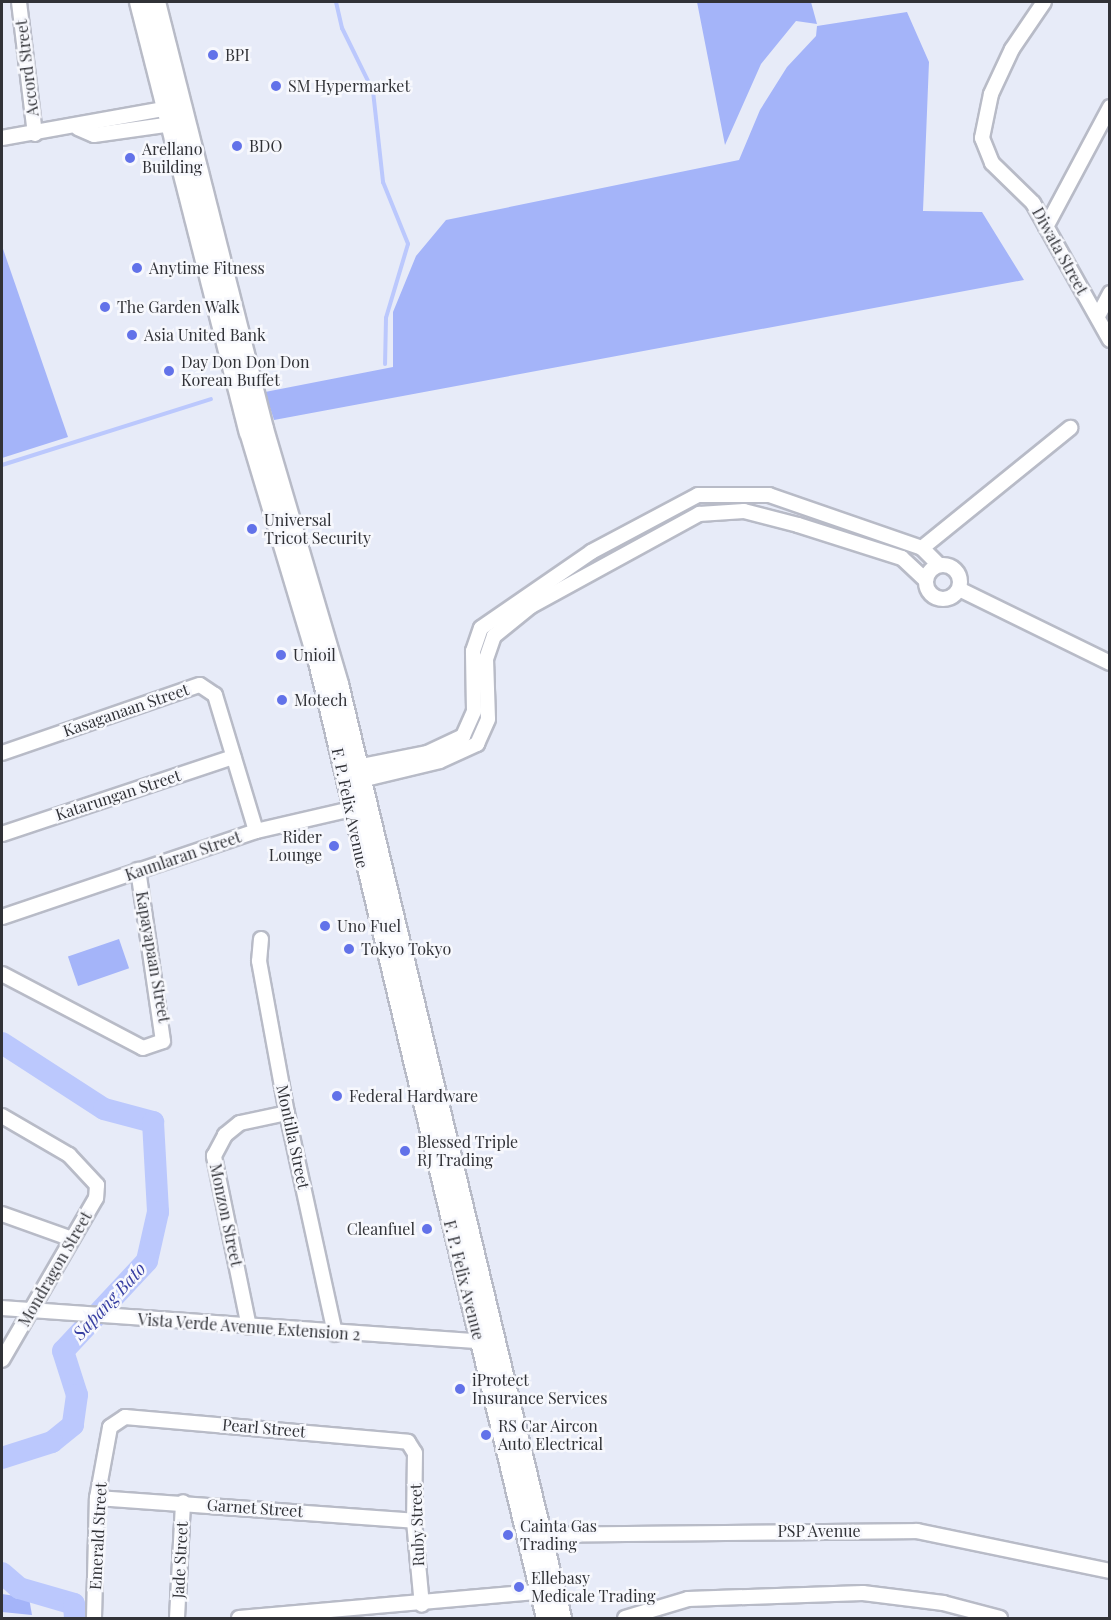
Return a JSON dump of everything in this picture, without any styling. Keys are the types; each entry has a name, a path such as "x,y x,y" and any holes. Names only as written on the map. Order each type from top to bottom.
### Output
{"main road":[{"name":"F. P. Felix Avenue","path":"140,2 177,115"},
{"name":"F. P. Felix Avenue","path":"156,2 177,115 263,486 351,775 488,1342 532,1535 547,1591 562,1618"},
{"name":"F. P. Felix Avenue","path":"546,1618 547,1591"}],"street":[{"name":"Accord Street","path":"19,2 35,134"},
{"name":"Diwata Street","path":"1044,2 1012,49 991,94 982,138 992,163 1033,202 1110,339"},
{"path":"1046,227 1110,107"},
{"path":"2,138 78,128 94,119 139,113 177,115"},
{"path":"139,113 142,128"},
{"path":"78,128 94,135 142,128 177,115"},
{"path":"1098,316 1110,293"},
{"path":"922,548 1070,428"},
{"path":"743,492 769,495 922,548 939,565 958,573 959,589 952,597 936,598 926,580 902,558 744,511 699,514 531,606 494,636 486,659 488,719 477,744 440,761 351,775 427,753 463,736 474,711 472,651 481,628 591,552 698,495 743,492"},
{"path":"743,492 744,511"},
{"path":"591,552 599,569"},
{"path":"926,580 939,565"},
{"path":"959,589 1110,663"},
{"name":"Kasaganaan Street","path":"2,753 200,685 215,695 256,831"},
{"name":"Katarungan Street","path":"2,834 234,757"},
{"name":"Kaunlaran Street","path":"2,917 256,831 358,808"},
{"name":"Kapayapaan Street","path":"2,974 143,1048 163,1041 138,870"},
{"name":"Montilla Street","path":"261,939 259,961 287,1113 335,1334"},
{"name":"Monzon Street","path":"249,1327 214,1156 225,1136 240,1123 287,1113"},
{"name":"Mondragon Street","path":"2,1116 69,1155 93,1177 96,1198 2,1360"},
{"path":"2,1214 72,1239"},
{"name":"Vista Verde Avenue Extension 2","path":"2,1308 335,1334 488,1342"},
{"name":"Pearl Street","path":"115,1419 392,1439 411,1445"},
{"name":"Emerald Street","path":"94,1618 97,1498 115,1419"},
{"name":"Ruby Street","path":"411,1445 414,1521 422,1605"},
{"name":"Garnet Street","path":"97,1498 183,1502 414,1521"},
{"name":"Jade Street","path":"177,1618 183,1502"},
{"name":"PSP Avenue","path":"532,1535 917,1531 1110,1571"},
{"path":"238,1618 422,1605 547,1591"},
{"path":"625,1618 688,1599 862,1593 1000,1618"}],"shaded area":[{"path":"697,2 811,2 817,24 796,21 761,64 725,145"},
{"path":"907,12 929,62 923,211 982,212 1024,280 274,420 265,392 393,367 393,312 416,256 446,220 739,160 760,110 787,67 816,36 817,26"},
{"path":"2,246 68,437 2,458"},
{"path":"119,939 129,968 78,986 68,957"},
{"path":"2,1594 29,1598 32,1615 2,1612"}],"waterway":[{"path":"336,2 342,28 373,91 383,182 408,244 386,318 385,364"},
{"path":"2,465 211,399"},
{"name":"Sapang Bato","path":"2,1043 104,1109 153,1122 158,1212 147,1261 63,1351 77,1395 73,1425 52,1442 2,1458"},
{"name":"Sapang Bato","path":"2,1573 19,1588 74,1604 75,1618"}],"place":[{"name":"BPI","path":"213,55"},
{"name":"SM Hypermarket","path":"276,86"},
{"name":"BDO","path":"237,146"},
{"name":"Arellano Building","path":"130,158"},
{"name":"Anytime Fitness","path":"137,268"},
{"name":"The Garden Walk","path":"105,307"},
{"name":"Asia United Bank","path":"132,335"},
{"name":"Day Don Don Don Korean Buffet","path":"169,371"},
{"name":"Universal Tricot Security","path":"252,529"},
{"name":"Unioil","path":"281,655"},
{"name":"Motech","path":"282,700"},
{"name":"Rider Lounge","path":"334,846"},
{"name":"Uno Fuel","path":"325,926"},
{"name":"Tokyo Tokyo","path":"349,949"},
{"name":"Federal Hardware","path":"337,1096"},
{"name":"Blessed Triple RJ Trading","path":"405,1151"},
{"name":"Cleanfuel","path":"427,1229"},
{"name":"iProtect Insurance Services","path":"460,1389"},
{"name":"RS Car Aircon Auto Electrical","path":"486,1435"},
{"name":"Cainta Gas Trading","path":"508,1535"},
{"name":"Ellebasy Medicale Trading","path":"519,1587"}]}
